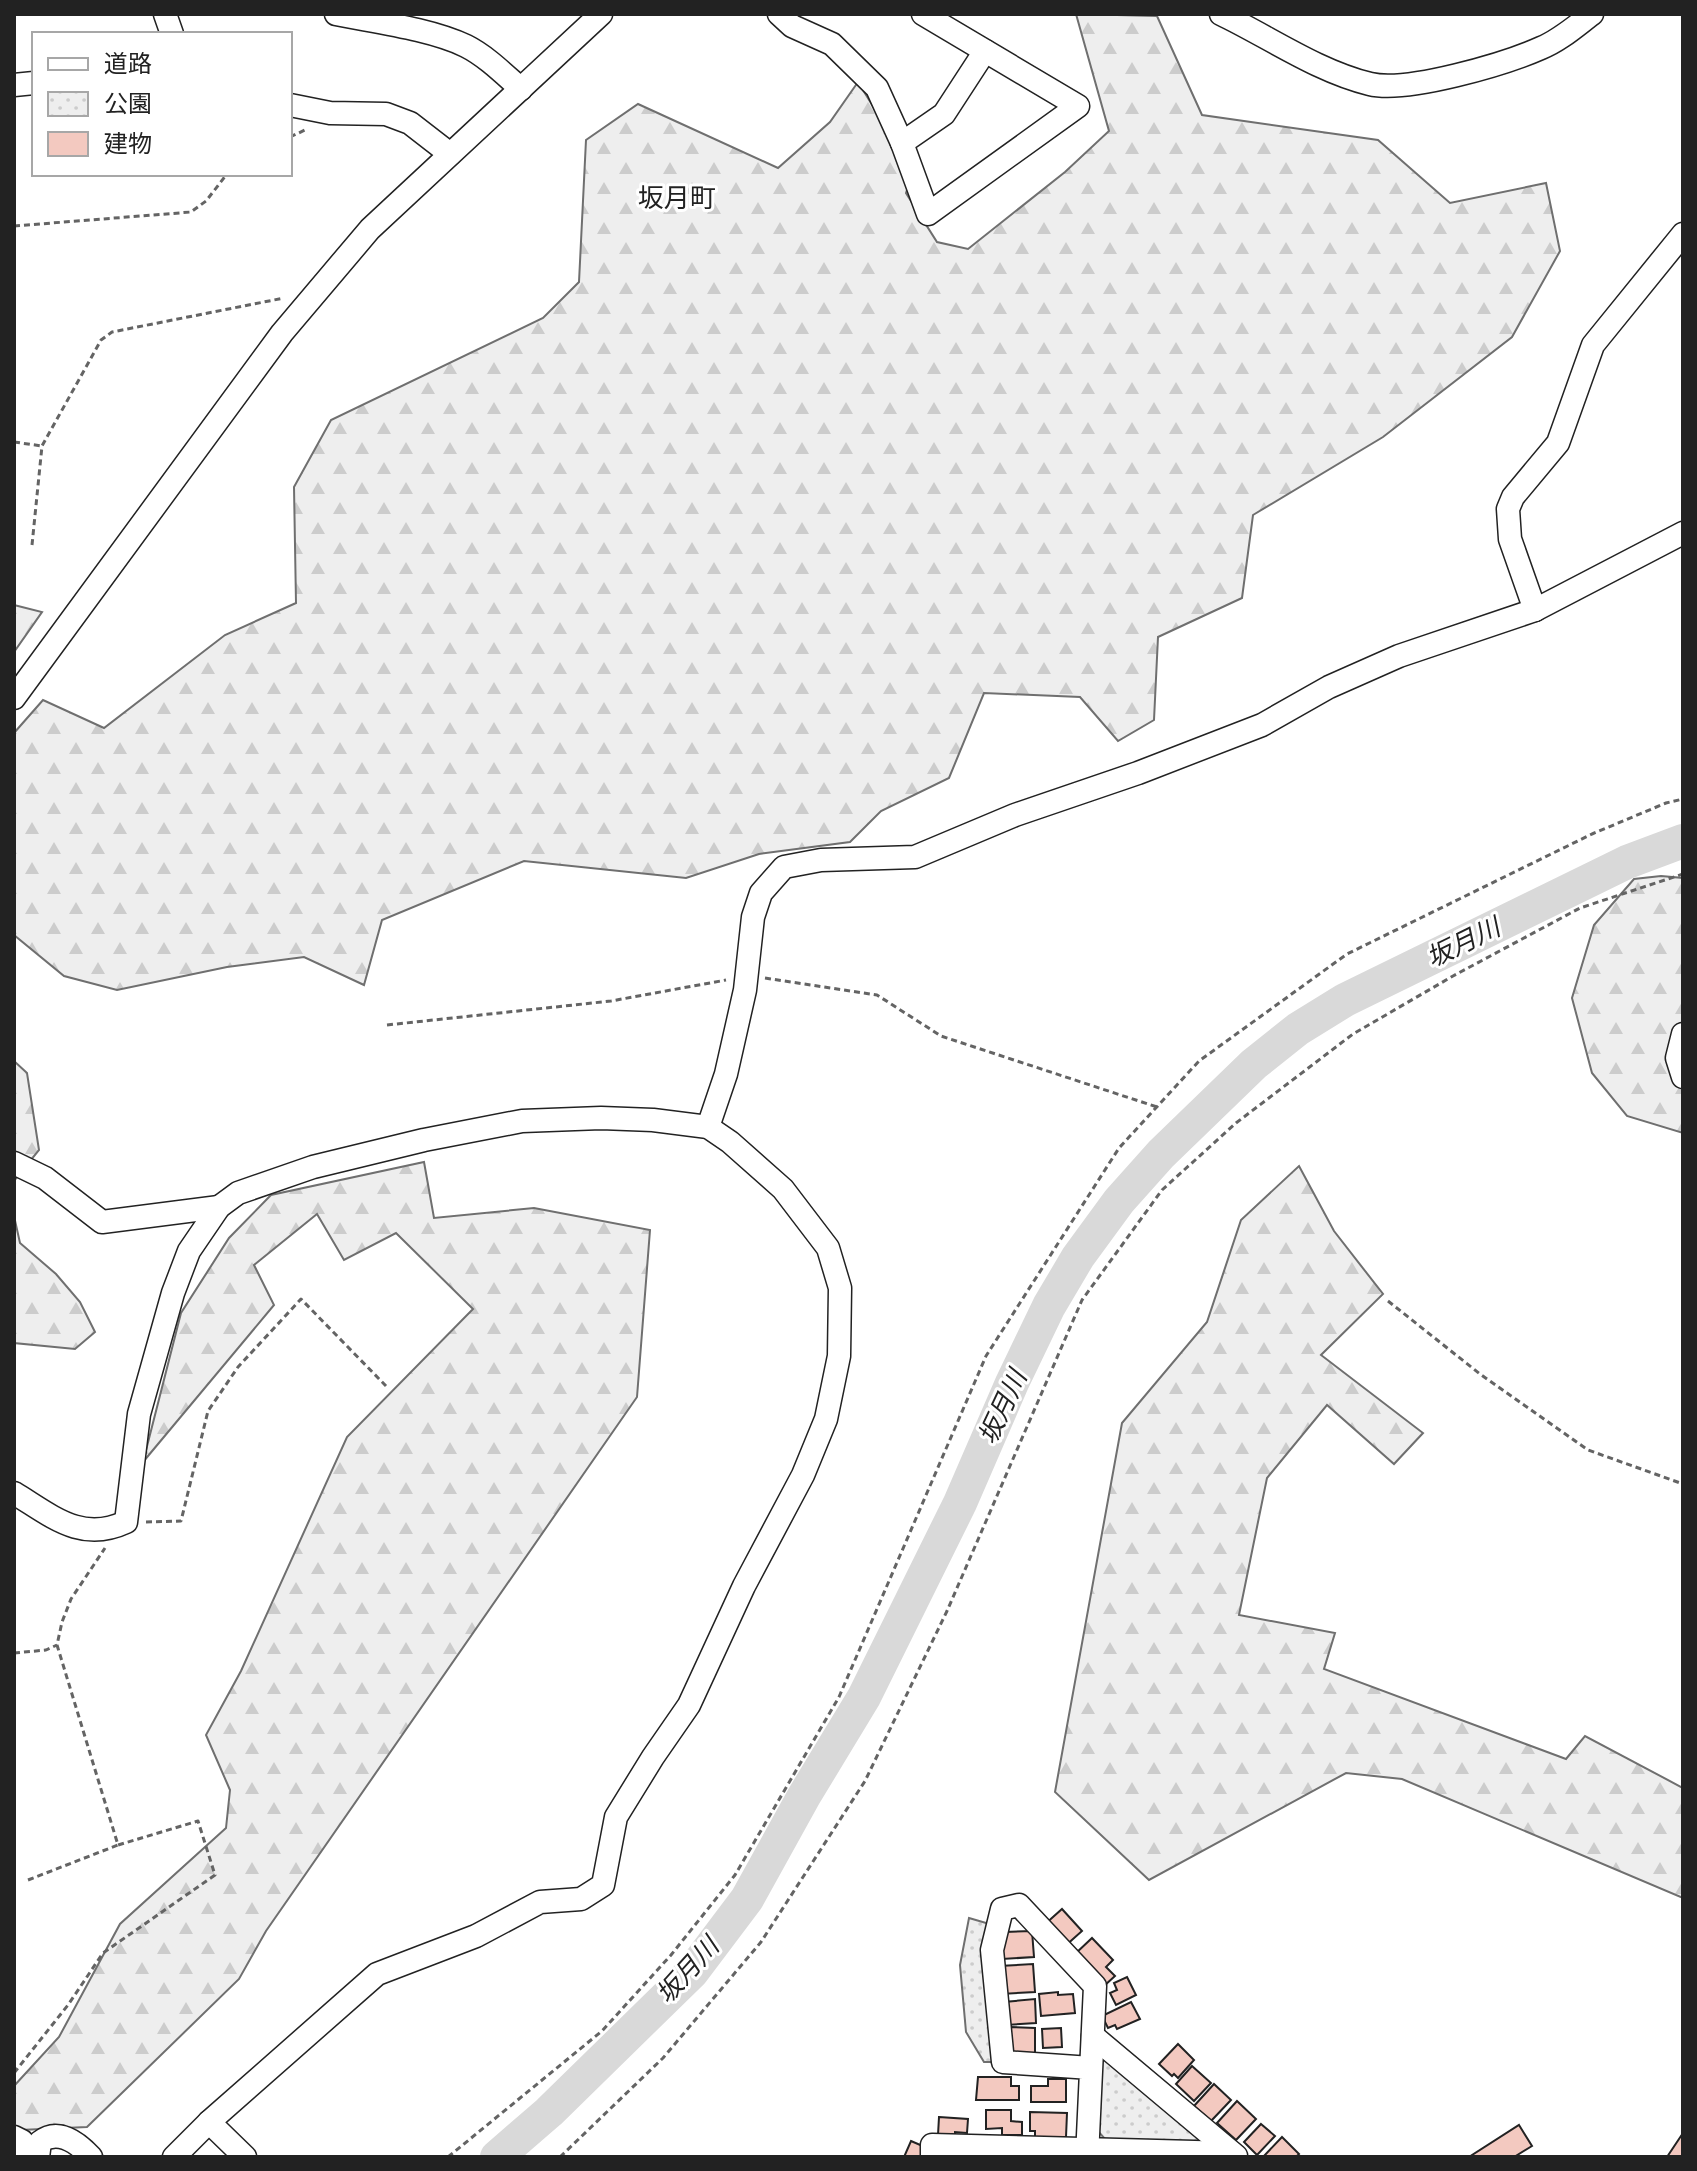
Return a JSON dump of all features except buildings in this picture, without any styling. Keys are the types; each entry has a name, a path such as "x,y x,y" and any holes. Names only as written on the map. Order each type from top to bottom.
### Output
{"street":[{"path":"336,14 414,30 465,46 493,64 521,89"},
{"path":"14,698 282,333 370,229 601,14"},
{"path":"779,14 792,26 832,44 877,88 902,143 928,214 1078,106 923,14"},
{"path":"1221,14 1331,71 1371,84 1392,87 1494,65 1544,48 1592,14"},
{"path":"902,143 944,114 985,51"},
{"path":"292,105 330,113 386,114 410,123 450,154"},
{"path":"1535,610 1510,539 1508,509 1513,497 1558,443 1593,345 1683,234"},
{"path":"708,1127 726,1074 746,976 753,917 761,893 784,867 821,860 915,857 1015,815 1138,773 1262,725 1329,687 1399,656 1535,610 1683,533"},
{"path":"1683,1034 1677,1058 1683,1077"},
{"path":"14,1493 83,1531 118,1526 139,1414 173,1293 189,1251 219,1207 238,1193 313,1167 424,1140 522,1121 601,1118 708,1127 730,1142 783,1189 828,1248 840,1288 839,1356 826,1419 803,1475 744,1586 689,1705 616,1817 603,1885 581,1899 540,1902 476,1936 377,1974 209,2122 174,2157"},
{"path":"14,1163 45,1178 102,1222 219,1207"},
{"path":"1088,2152 1095,1986 1019,1905 1002,1909 992,1950 1003,2062 1091,2068"},
{"path":"1093,2036 1234,2155"},
{"path":"209,2122 245,2157"},
{"path":"38,2157 40,2142 48,2136 59,2135 81,2146 91,2157"},
{"path":"14,2137 22,2141 25,2157"},
{"path":"932,2157 932,2145 1234,2155"}],"path":[{"path":"14,226 191,212 206,201 225,176"},
{"path":"32,545 42,446 101,340 112,332 284,298 308,302"},
{"path":"14,442 42,446"},
{"path":"448,2157 602,2031 671,1955 735,1875 839,1697 986,1356 1119,1148 1199,1061 1347,954 1592,834 1683,799"},
{"path":"560,2157 663,2058 761,1942 865,1781 947,1611 1082,1300 1162,1190 1236,1123 1353,1034 1580,908 1683,874"},
{"path":"387,1025 611,1001 746,976 877,995 941,1036 1157,1107"},
{"path":"118,1845 57,1645 71,1599 118,1526 181,1521 208,1411 238,1367 301,1299 386,1386"},
{"path":"1388,1301 1480,1374 1588,1450 1683,1484"},
{"path":"14,1653 46,1650 57,1645"},
{"path":"14,2073 103,1953 215,1875 198,1821 118,1845 28,1880"}],"green space":[{"path":"1076,14 1157,16 1202,115 1378,140 1450,203 1546,183 1560,251 1512,337 1383,437 1253,515 1242,598 1158,637 1154,720 1118,741 1080,697 984,693 949,778 881,811 850,842 759,854 686,878 524,861 382,920 364,985 304,957 227,967 117,990 64,976 14,935 14,733 43,700 104,728 225,635 296,603 294,487 331,420 543,318 579,282 586,140 638,104 778,168 830,122 858,82 913,171 906,193 937,242 968,249 1065,172 1109,131"},
{"path":"14,605 42,612 14,652"},
{"path":"1661,876 1683,878 1683,1133 1627,1116 1592,1073 1572,998 1594,925 1634,879"},
{"path":"14,1061 27,1073 39,1150 14,1181"},
{"path":"424,1162 434,1218 534,1208 650,1230 637,1397 266,1931 239,1979 87,2127 20,2130 14,2134 14,2086 59,2037 120,1924 226,1828 230,1790 206,1735 241,1671 347,1437 473,1309 396,1233 344,1260 317,1214 254,1265 274,1305 143,1462 181,1313 229,1238 271,1195"},
{"path":"1299,1166 1334,1231 1383,1294 1321,1355 1423,1433 1394,1464 1327,1405 1267,1478 1239,1615 1335,1633 1324,1669 1566,1759 1585,1736 1683,1788 1683,1898 1402,1779 1346,1773 1149,1880 1055,1792 1122,1423 1207,1322 1241,1220"},
{"path":"14,1216 20,1243 56,1274 80,1302 95,1332 75,1349 14,1343"},
{"path":"969,1918 993,1925 997,2062 984,2062 966,2032 960,1965"},
{"path":"1100,2050 1210,2139 1205,2145 1105,2139 1096,2129"}],"waterway":[{"name":"坂月川","path":"497,2157 549,2112 692,1972 747,1899 864,1697 960,1503 1049,1306 1078,1257 1119,1201 1161,1154 1254,1064 1298,1029 1345,1000 1627,862 1683,841"}],"district":[{"name":"坂月町","path":"677,197"}]}
